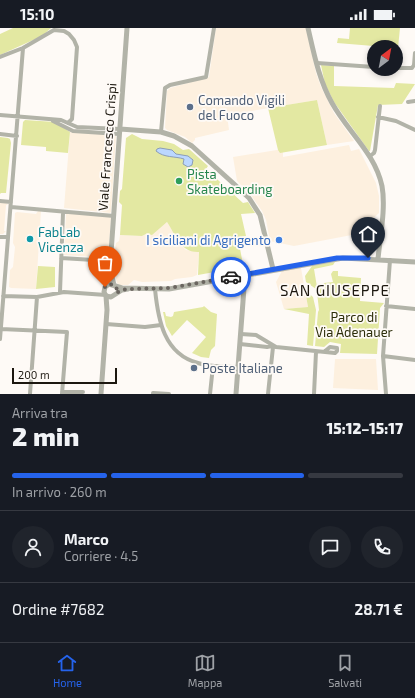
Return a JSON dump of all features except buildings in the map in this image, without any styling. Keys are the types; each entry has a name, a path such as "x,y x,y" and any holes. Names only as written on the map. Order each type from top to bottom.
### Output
{"street":[{"name":"Viale Francesco Crispi","path":"101,394 107,310 106,296 104,292 110,267 127,28"},
{"path":"161,132 165,88 170,85 206,77 214,28"},
{"path":"308,28 325,91 332,104 370,156 379,176 383,198 378,259"},
{"path":"0,58 23,48 55,29 69,34 77,47 72,120 68,123"},
{"path":"0,339 23,48"},
{"path":"403,68 412,68 414,65 415,53"},
{"path":"317,63 367,67"},
{"path":"408,102 415,101"},
{"path":"370,156 375,150 380,106"},
{"path":"0,115 51,119 77,127 119,132"},
{"path":"378,117 396,121 415,130"},
{"path":"61,122 73,131 161,132 187,142 249,198 257,210 262,222 273,269"},
{"path":"0,134 17,136"},
{"path":"0,201 11,202"},
{"path":"11,207 114,216"},
{"path":"60,292 63,212"},
{"path":"0,237 8,237"},
{"path":"61,258 110,261"},
{"path":"3,296 37,297 60,292 106,296 115,295 122,290 128,289 169,288 343,258 415,262"},
{"path":"386,394 383,356 390,260"},
{"name":"Viale Francesco Crispi","path":"107,310 115,295 115,286 110,267"},
{"path":"236,394 245,275"},
{"path":"92,294 97,293 106,287 115,286 128,289"},
{"path":"155,289 161,325 170,344 177,353 186,359 198,363 213,366 238,367"},
{"path":"30,394 37,297"},
{"path":"386,306 415,309"},
{"path":"106,324 145,327 161,325"},
{"path":"1,329 67,332 62,393 83,392"},
{"path":"241,334 256,335 272,346"},
{"path":"240,344 324,352"},
{"path":"268,394 272,346"},
{"path":"314,394 316,352"},
{"path":"383,356 415,360"},
{"path":"210,394 213,366"},
{"path":"153,393 169,394"}],"shaded area":[{"path":"216,28 306,28 316,73 321,87 334,113 354,141 327,145 317,100 227,115 229,130 195,138 192,143 185,137 167,130 165,128 167,91 170,88 209,77"},
{"path":"70,132 116,136 110,213 64,208"},
{"path":"349,145 351,151 359,149 376,183 379,196 379,213 357,234 294,246 270,241 266,220 262,211 250,194 237,181 233,157 283,149 283,157"},
{"path":"0,202 8,205 6,205 4,231 6,231 3,234 0,234"},
{"path":"38,211 41,211 36,289 11,288 9,287 10,270 13,267 15,247 13,243 15,213 36,214"},
{"path":"66,214 108,216 111,218 108,258 64,255"},
{"path":"167,222 186,250 199,252 197,275 171,281 142,282 134,280 128,285 120,285 117,283 114,271 114,262 116,243 119,241 120,235 151,235"},
{"path":"301,268 308,307 284,309 276,282 282,271"},
{"path":"335,359 376,359 378,390 333,388"}],"green space":[{"path":"13,28 51,28 42,36 0,55 0,34"},
{"path":"350,28 400,28 399,40 367,40 367,45 337,43 338,38 349,39"},
{"path":"321,65 334,66 334,86 394,88 396,83 415,84 402,104 378,105 370,151 334,102 325,84"},
{"path":"317,100 327,145 280,153 268,108"},
{"path":"25,120 55,122 70,132 68,153 46,151 46,147 21,145 23,122"},
{"path":"132,134 142,139 163,141 174,144 183,150 189,149 208,166 206,169 243,203 248,202 255,213 241,214 246,236 238,238 244,270 236,271 231,269 198,275 199,252 187,250 179,242 167,222 152,235 120,235 122,205 119,202 120,191 122,189 126,138"},
{"path":"0,137 10,139 11,143 6,193 0,194"},
{"path":"335,262 333,265 314,269 316,289 306,282 305,276 312,266"},
{"path":"38,266 55,267 55,287 36,289"},
{"name":"Parco di Via Adenauer","path":"333,271 338,271 338,276 361,278 360,301 384,303 380,308 377,354 340,353 341,344 330,342 324,347 315,346 319,310 317,292 318,293 321,288 326,291 322,286 324,283 333,282 331,274"},
{"path":"305,290 313,297 316,310 313,346 307,345 309,314 284,309 308,307"},
{"path":"204,306 211,312 217,314 215,346 211,350 209,358 201,357 192,353 206,337 187,320 172,336 166,326 163,312 165,312 166,316 171,317 173,316 174,312"}],"water":[{"path":"160,148 172,150 176,154 188,156 193,160 192,165 188,167 183,164 184,159 166,156 156,151"}],"way so far":[{"path":"105,287 109,284 114,285 117,289 116,293 128,289 169,288 231,277"}],"place":[{"name":"Comando Vigili del Fuoco","path":"190,107"},
{"name":"Pista Skateboarding","path":"179,181"},
{"name":"FabLab Vicenza","path":"30,239"},
{"name":"I siciliani di Agrigento","path":"279,240"},
{"name":"Poste Italiane","path":"194,368"}],"district":[{"name":"SAN GIUSEPPE","path":"335,291"}],"route":[{"path":"231,277 337,258 368,258"}]}
